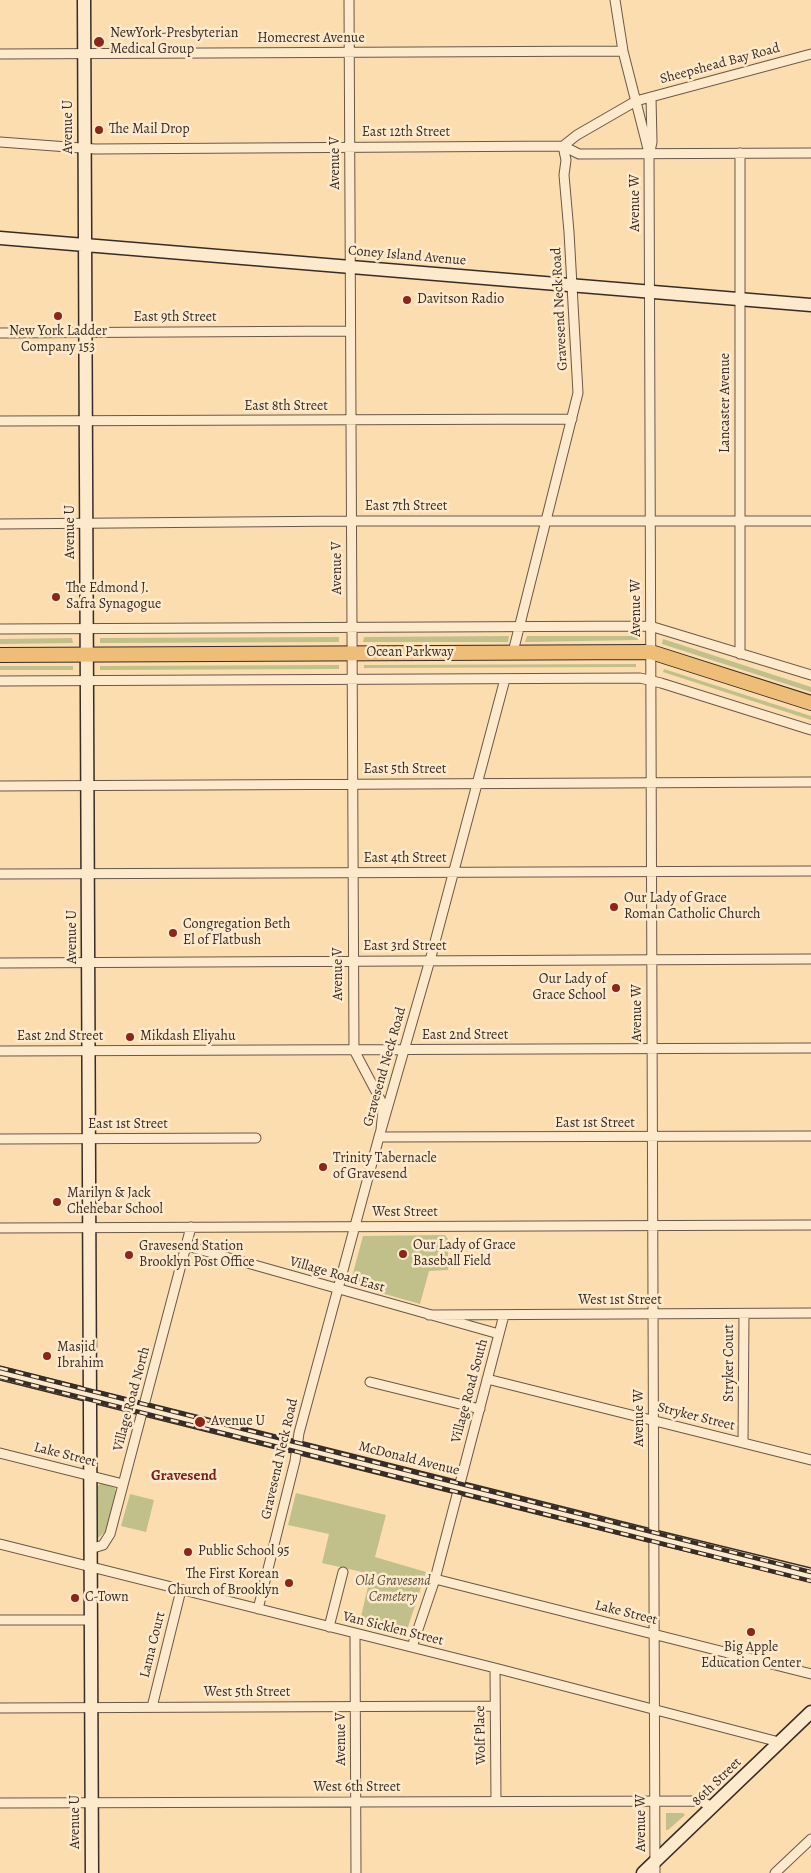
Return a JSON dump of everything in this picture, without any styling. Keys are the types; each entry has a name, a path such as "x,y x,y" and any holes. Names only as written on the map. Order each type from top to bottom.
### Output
{"main road":[{"name":"Avenue U","path":"84,0 92,1873"},
{"name":"Coney Island Avenue","path":"0,238 811,305"},
{"name":"Ocean Parkway","path":"0,654 651,652 811,703"},
{"name":"McDonald Avenue","path":"0,1373 654,1537 811,1574"},
{"name":"86th Street","path":"643,1873 811,1712"}],"street":[{"name":"Avenue V","path":"349,0 354,1050 381,1101 383,1110 380,1134"},
{"path":"563,146 636,101 623,51 615,0"},
{"name":"Homecrest Avenue","path":"0,54 623,51"},
{"name":"Sheepshead Bay Road","path":"636,101 811,54"},
{"name":"Avenue W","path":"649,153 652,142 651,97"},
{"name":"Avenue W","path":"636,101 649,153 655,1873"},
{"name":"East 12th Street","path":"0,142 84,148 563,146 579,154 811,153"},
{"name":"Gravesend Neck Road","path":"513,652 578,393 564,175 566,160 563,146"},
{"name":"Lancaster Avenue","path":"740,153 740,654"},
{"name":"East 9th Street","path":"0,333 350,331"},
{"name":"East 8th Street","path":"0,421 572,419"},
{"name":"East 7th Street","path":"0,524 351,521 811,521"},
{"name":"Ocean Parkway","path":"0,629 650,626 811,675"},
{"name":"Ocean Parkway","path":"0,681 640,678 811,730"},
{"name":"Gravesend Neck Road","path":"258,1609 299,1433 380,1134 430,960 505,679"},
{"name":"East 5th Street","path":"0,786 811,782"},
{"name":"East 4th Street","path":"0,874 811,871"},
{"name":"East 3rd Street","path":"0,962 811,959"},
{"name":"East 2nd Street","path":"0,1051 811,1048"},
{"name":"East 1st Street","path":"380,1134 652,1137 811,1136"},
{"name":"East 1st Street","path":"0,1140 256,1138"},
{"name":"West Street","path":"0,1228 811,1225"},
{"path":"187,1246 192,1227"},
{"name":"Village Road East","path":"187,1246 499,1334"},
{"name":"Village Road North","path":"90,1549 103,1545 110,1534 187,1246"},
{"name":"West 1st Street","path":"430,1315 811,1313"},
{"name":"Village Road South","path":"412,1647 434,1579 504,1314"},
{"name":"Stryker Court","path":"743,1443 744,1314"},
{"name":"Stryker Street","path":"487,1378 811,1460"},
{"path":"370,1382 480,1409"},
{"name":"Lake Street","path":"0,1453 123,1484"},
{"name":"Van Sicklen Street","path":"0,1544 495,1668 779,1742"},
{"path":"329,1627 343,1572"},
{"name":"Lake Street","path":"434,1579 811,1674"},
{"name":"Lama Court","path":"152,1707 181,1590"},
{"path":"0,1620 90,1620"},
{"name":"Avenue V","path":"355,1634 356,1873"},
{"name":"Wolf Place","path":"495,1668 496,1801"},
{"name":"West 5th Street","path":"0,1708 495,1706"},
{"name":"West 6th Street","path":"0,1803 701,1801 712,1807"},
{"path":"775,1873 811,1839"}],"green space":[{"path":"509,636 508,642 363,642 364,637"},
{"path":"527,636 638,636 638,640 525,642"},
{"path":"339,637 339,642 100,643 100,638"},
{"path":"72,638 73,643 0,644 0,639"},
{"path":"663,639 811,687 811,692 662,644"},
{"path":"636,664 636,667 364,668 364,665"},
{"path":"339,665 339,669 100,670 100,666"},
{"path":"0,666 73,666 73,670 0,670"},
{"path":"664,669 811,716 811,720 663,672"},
{"name":"Our Lady of Grace Baseball Field","path":"445,1235 448,1239 448,1270 429,1271 420,1304 350,1284 363,1236"},
{"path":"101,1483 115,1488 116,1492 106,1531 98,1538 97,1487"},
{"name":"Old Gravesend Cemetery","path":"296,1493 386,1515 375,1557 426,1572 405,1636 359,1625 371,1574 322,1563 329,1534 288,1525"},
{"path":"130,1494 154,1500 146,1532 121,1526"},
{"path":"666,1813 683,1813 685,1815 666,1830"}],"railway":[{"path":"0,1368 811,1572"},
{"path":"0,1377 811,1581"}],"place":[{"name":"NewYork-Presbyterian Medical Group","path":"99,42"},
{"name":"The Mail Drop","path":"99,130"},
{"name":"Davitson Radio","path":"407,300"},
{"name":"New York Ladder Company 153","path":"58,316"},
{"name":"The Edmond J. Safra Synagogue","path":"56,597"},
{"name":"Our Lady of Grace Roman Catholic Church","path":"614,907"},
{"name":"Congregation Beth El of Flatbush","path":"173,933"},
{"name":"Our Lady of Grace School","path":"616,988"},
{"name":"Mikdash Eliyahu","path":"130,1037"},
{"name":"Trinity Tabernacle of Gravesend","path":"323,1167"},
{"name":"Marilyn & Jack Chehebar School","path":"57,1202"},
{"name":"Our Lady of Grace Baseball Field","path":"403,1254"},
{"name":"Gravesend Station Brooklyn Post Office","path":"129,1255"},
{"name":"Masjid Ibrahim","path":"47,1356"},
{"name":"Avenue U","path":"200,1422"},
{"name":"Public School 95","path":"188,1552"},
{"name":"The First Korean Church of Brooklyn","path":"289,1583"},
{"name":"C-Town","path":"75,1598"},
{"name":"Big Apple Education Center","path":"751,1632"}],"district":[{"name":"Gravesend","path":"184,1476"}]}
